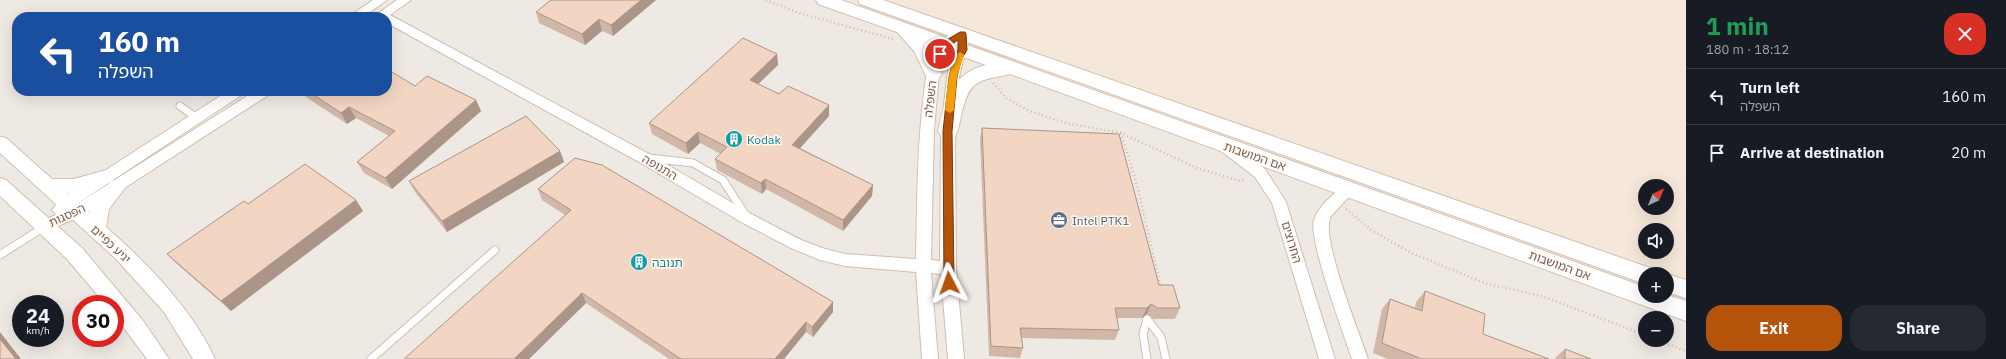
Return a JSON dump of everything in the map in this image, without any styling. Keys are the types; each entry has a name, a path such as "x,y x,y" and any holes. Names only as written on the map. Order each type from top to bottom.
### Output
{"main road":[{"name":"אם המושבות","path":"824,0 899,27 957,43 1638,273"},
{"name":"אם המושבות","path":"866,0 1010,68 1224,145 1342,195 1686,311"},
{"path":"899,27 922,48 932,74"},
{"path":"948,131 956,95 970,80 982,73 1010,68"},
{"path":"1674,285 1686,289"}],"street":[{"path":"362,12 381,0"},
{"path":"389,12 405,0"},
{"name":"התנופה","path":"369,7 376,12"},
{"name":"התנופה","path":"392,22 644,158 748,220 820,254 845,260 948,268"},
{"name":"השפלה","path":"930,359 924,266 927,129 932,74 940,54 957,43"},
{"name":"השפלה","path":"956,359 948,268 948,131 953,77 957,60 957,43"},
{"name":"הפסגות","path":"111,182 197,118 230,96"},
{"name":"הפסגות","path":"44,226 111,182 257,96"},
{"name":"יגיע כפיים","path":"0,143 123,253 171,306 205,359"},
{"name":"החרוצים","path":"1224,145 1260,173 1279,202 1327,359"},
{"path":"47,186 74,186 111,182"},
{"path":"98,232 96,223 98,211 111,182"},
{"path":"0,185 75,254 137,328 159,359"},
{"path":"1342,195 1320,222 1321,242 1360,359"}],"lane":[{"path":"180,106 197,118"},
{"path":"644,158 693,163 723,180 748,220"},
{"path":"0,254 44,226"},
{"path":"372,359 495,250"},
{"path":"1147,359 1143,334 1147,318 1161,337 1166,359"}],"path":[{"path":"766,0 799,13 922,48"},
{"path":"982,73 1006,98 1029,111 1066,122 1121,133 1197,168 1240,181 1260,173"},
{"path":"1121,133 1137,185 1161,288"},
{"path":"1342,195 1371,230 1411,253 1487,284 1542,296 1638,332"},
{"path":"1674,346 1686,351"}],"shaded area":[{"path":"0,0 1686,0 1686,359 0,359"},
{"path":"0,0 847,0 1638,282 1638,303 1674,303 1674,295 1686,299 1686,359 0,359"}],"building":[{"path":"551,0 641,0 611,25 599,19 582,34 536,12"},
{"name":"Kodak","path":"743,38 777,54 750,80 779,94 788,86 829,105 792,145 873,185 843,220 765,179 761,183 715,159 727,147 698,132 686,143 649,123"},
{"path":"392,72 415,86 427,76 476,100 385,178 357,162 395,131 349,107 341,113 316,96 392,96"},
{"path":"526,116 560,151 442,221 409,181"},
{"name":"Intel PTK1","path":"982,128 1119,134 1159,285 1173,285 1180,308 1158,308 1151,304 1147,308 1115,308 1119,330 1020,328 1023,348 991,346"},
{"name":"תנובה","path":"575,158 602,165 833,302 812,327 806,322 775,359 681,359 582,293 514,359 404,359 571,210 538,189"},
{"path":"305,164 356,200 221,301 167,254 244,201 248,204"},
{"path":"1425,291 1485,314 1483,334 1549,359 1422,359 1382,343 1390,299 1422,311"},
{"path":"0,339 16,359 0,359"},
{"path":"1565,349 1591,359 1565,359"}],"slow traffic":[{"path":"950,110 953,77 957,60 960,55"}],"place":[{"name":"Kodak","path":"734,139"},
{"name":"Intel PTK1","path":"1059,220"},
{"name":"תנובה","path":"639,262"}],"route":[{"path":"940,54 946,44 962,34 962,50 957,60 953,77 948,131 949,283"}]}
